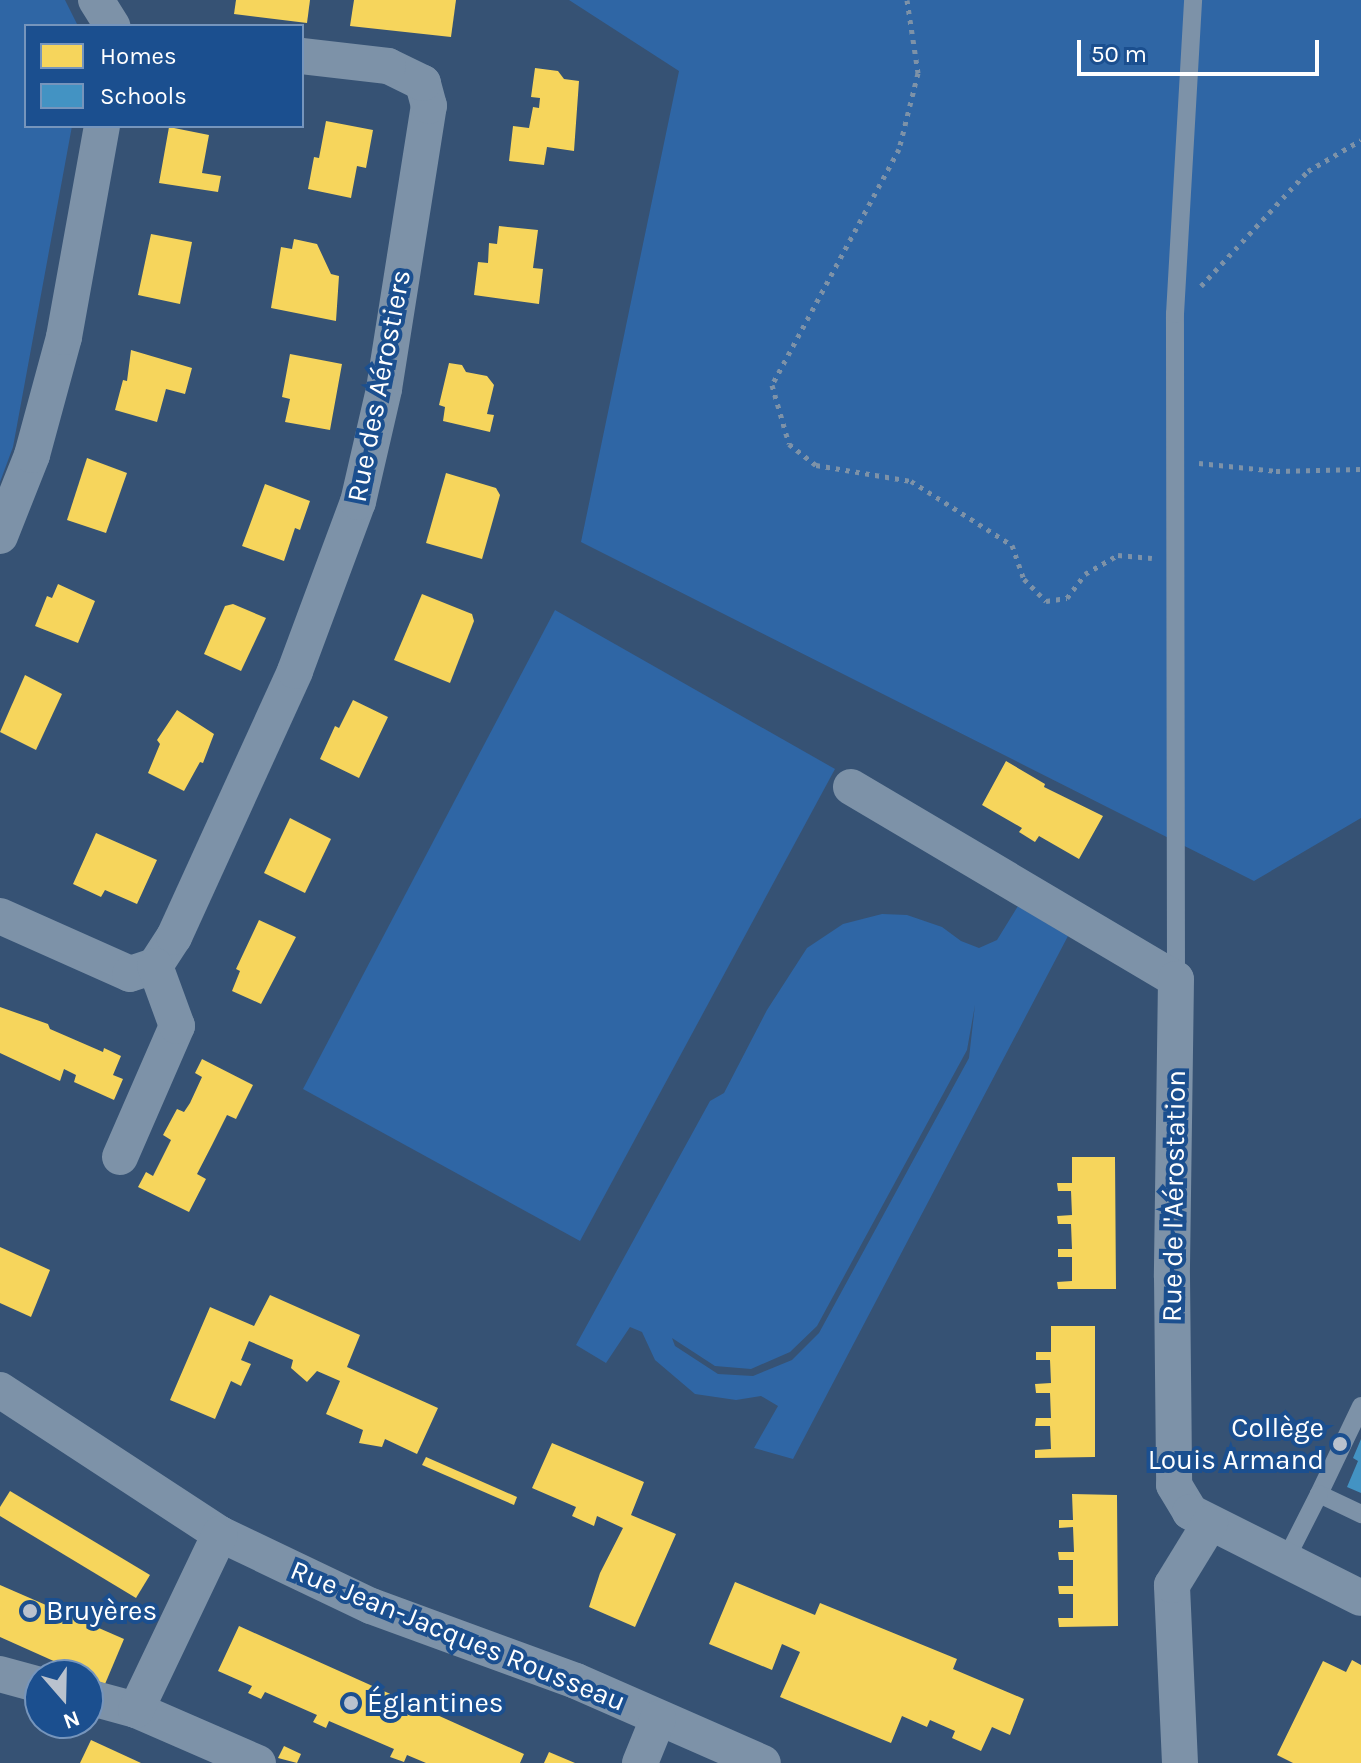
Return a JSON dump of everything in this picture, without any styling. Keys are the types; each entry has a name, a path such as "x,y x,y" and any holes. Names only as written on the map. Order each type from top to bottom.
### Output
{"street":[{"path":"96,0 111,24"},
{"name":"Rue des Aérostiers","path":"155,966 174,937 295,671 358,502 384,389 429,106 423,83 388,66 304,56"},
{"path":"0,536 32,455 64,337 102,128"},
{"path":"851,787 1176,979"},
{"path":"0,916 130,974 155,966 177,1026 120,1157"},
{"name":"Rue de l'Aérostation","path":"1176,979 1172,1468 1180,1499 1190,1512 1210,1523 1361,1598"},
{"name":"Rue Jean-Jacques Rousseau","path":"0,1390 220,1534 371,1606 576,1681 763,1763"},
{"path":"1180,1763 1172,1585 1210,1523"},
{"path":"136,1710 220,1534"},
{"path":"0,1674 24,1681"},
{"path":"104,1701 136,1710 258,1763"},
{"path":"640,1763 658,1719"}],"lane":[{"path":"1176,979 1173,561 1178,461 1175,314 1193,0"},
{"path":"1285,1561 1361,1406"},
{"path":"1319,1494 1361,1514"}],"path":[{"path":"907,0 918,73 899,149 772,385 789,444 816,465 911,481 1012,545 1024,579 1046,601 1067,598 1085,574 1118,555 1173,561"},
{"path":"1175,314 1308,171 1361,140"},
{"path":"1178,461 1276,471 1361,469"}],"shaded area":[{"path":"0,0 65,0 77,24 24,24 24,128 72,128 13,447 0,482"},
{"path":"569,0 1361,0 1361,818 1254,881 581,542 679,71"},
{"path":"555,610 835,769 580,1241 303,1089"},
{"path":"1018,906 1068,936 793,1459 754,1448 778,1406 761,1396 736,1400 695,1394 655,1360 642,1332 630,1327 606,1363 576,1345 710,1101 724,1093 767,1010 807,948 843,924 882,914 907,915 942,927 961,941 979,948 997,940","holes":["975,1005 969,1058 819,1333 792,1360 753,1376 718,1374 675,1346 672,1338 715,1366 751,1369 790,1352 817,1326 967,1050"]}],"building: Homes":[{"path":"236,0 310,0 307,23 234,14"},
{"path":"354,0 456,0 451,37 350,26"},
{"path":"535,68 558,71 564,79 579,81 574,151 547,147 544,165 509,161 513,126 529,128 533,107 539,108 540,98 531,97"},
{"path":"326,121 373,130 366,168 357,166 351,198 308,189 314,157 319,158"},
{"path":"169,128 209,135 202,173 221,176 218,192 159,183"},
{"path":"499,226 538,230 533,268 543,269 539,304 474,295 478,262 488,263 489,243 497,244"},
{"path":"151,234 192,242 180,304 138,295"},
{"path":"294,239 317,244 331,274 339,276 336,321 271,308 281,247 292,249"},
{"path":"131,350 192,368 185,394 166,389 157,422 115,410 123,380 127,381"},
{"path":"290,354 342,364 330,430 285,422 290,399 282,397"},
{"path":"449,363 462,365 466,372 487,376 494,385 487,414 494,415 490,432 443,421 445,407 439,405"},
{"path":"87,458 127,473 106,533 67,520"},
{"path":"446,473 496,488 500,495 482,559 426,543"},
{"path":"265,484 310,501 300,530 295,528 284,561 242,546"},
{"path":"58,584 95,601 78,643 35,626 47,596 52,598"},
{"path":"422,594 472,614 474,621 450,683 394,660"},
{"path":"233,604 266,618 241,671 204,654 225,606"},
{"path":"25,675 62,694 36,750 0,732"},
{"path":"353,700 388,717 359,778 320,759 335,726 339,728"},
{"path":"177,710 214,734 203,763 200,762 184,791 148,773 160,744 157,740"},
{"path":"1006,761 1045,784 1044,787 1103,816 1079,859 1039,836 1035,842 1019,832 1022,828 982,805"},
{"path":"290,818 331,839 305,893 264,873"},
{"path":"96,833 157,860 137,904 105,890 101,897 73,884"},
{"path":"259,920 296,937 261,1004 232,991 240,971 236,969"},
{"path":"0,1007 48,1024 50,1029 103,1052 104,1048 121,1056 113,1075 123,1079 114,1100 74,1082 76,1075 64,1069 60,1081 0,1053"},
{"path":"202,1059 253,1085 236,1119 227,1115 197,1174 206,1179 189,1212 138,1187 146,1172 153,1176 171,1140 163,1135 177,1109 184,1112 190,1103 202,1077 195,1073"},
{"path":"1072,1157 1115,1157 1116,1289 1058,1289 1057,1282 1072,1281 1072,1257 1058,1257 1058,1249 1072,1249 1071,1224 1058,1224 1057,1216 1072,1215 1071,1191 1058,1191 1057,1183 1072,1183"},
{"path":"0,1247 50,1270 31,1317 0,1303"},
{"path":"270,1295 360,1335 347,1367 438,1408 417,1454 385,1439 382,1447 359,1443 363,1430 326,1414 340,1381 317,1371 307,1382 291,1368 293,1360 249,1341 241,1360 251,1364 241,1386 231,1381 215,1419 170,1400 210,1307 254,1326"},
{"path":"1051,1326 1095,1326 1095,1457 1035,1458 1035,1450 1051,1449 1050,1426 1035,1426 1036,1418 1051,1418 1050,1393 1036,1393 1035,1384 1051,1383 1050,1360 1036,1360 1036,1352 1051,1352"},
{"path":"552,1443 644,1482 631,1515 676,1534 635,1627 589,1607 600,1573 623,1528 597,1516 594,1526 572,1516 576,1507 532,1488"},
{"path":"426,1457 517,1497 514,1505 422,1465"},
{"path":"10,1491 150,1575 136,1598 0,1516 0,1507"},
{"path":"1072,1494 1117,1495 1118,1626 1059,1627 1058,1618 1073,1618 1073,1594 1059,1594 1058,1586 1073,1586 1073,1560 1059,1560 1058,1552 1074,1552 1073,1527 1059,1528 1059,1520 1073,1520"},
{"path":"735,1582 815,1615 820,1603 957,1659 953,1669 1024,1699 1010,1735 992,1727 981,1751 952,1738 955,1731 930,1720 927,1727 902,1716 891,1743 780,1697 800,1652 782,1644 772,1670 709,1644"},
{"name":"Bruyères","path":"0,1585 124,1639 105,1684 104,1659 49,1659 0,1637"},
{"name":"Églantines","path":"239,1626 524,1754 520,1763 426,1763 407,1755 404,1762 390,1757 394,1749 329,1721 326,1728 313,1722 317,1715 265,1692 261,1699 248,1693 252,1686 218,1671"},
{"path":"1352,1660 1361,1665 1361,1763 1293,1763 1277,1755 1323,1661 1346,1672"},
{"path":"91,1740 141,1763 80,1763"},
{"path":"284,1746 301,1754 297,1763 278,1758"},
{"path":"549,1752 575,1763 544,1763"}],"building: Schools":[{"path":"1361,1439 1361,1493 1347,1487 1358,1461 1353,1458"}],"place":[{"name":"Collège Louis Armand","path":"1340,1444"},
{"name":"Bruyères","path":"30,1611"},
{"name":"Églantines","path":"351,1703"}]}
